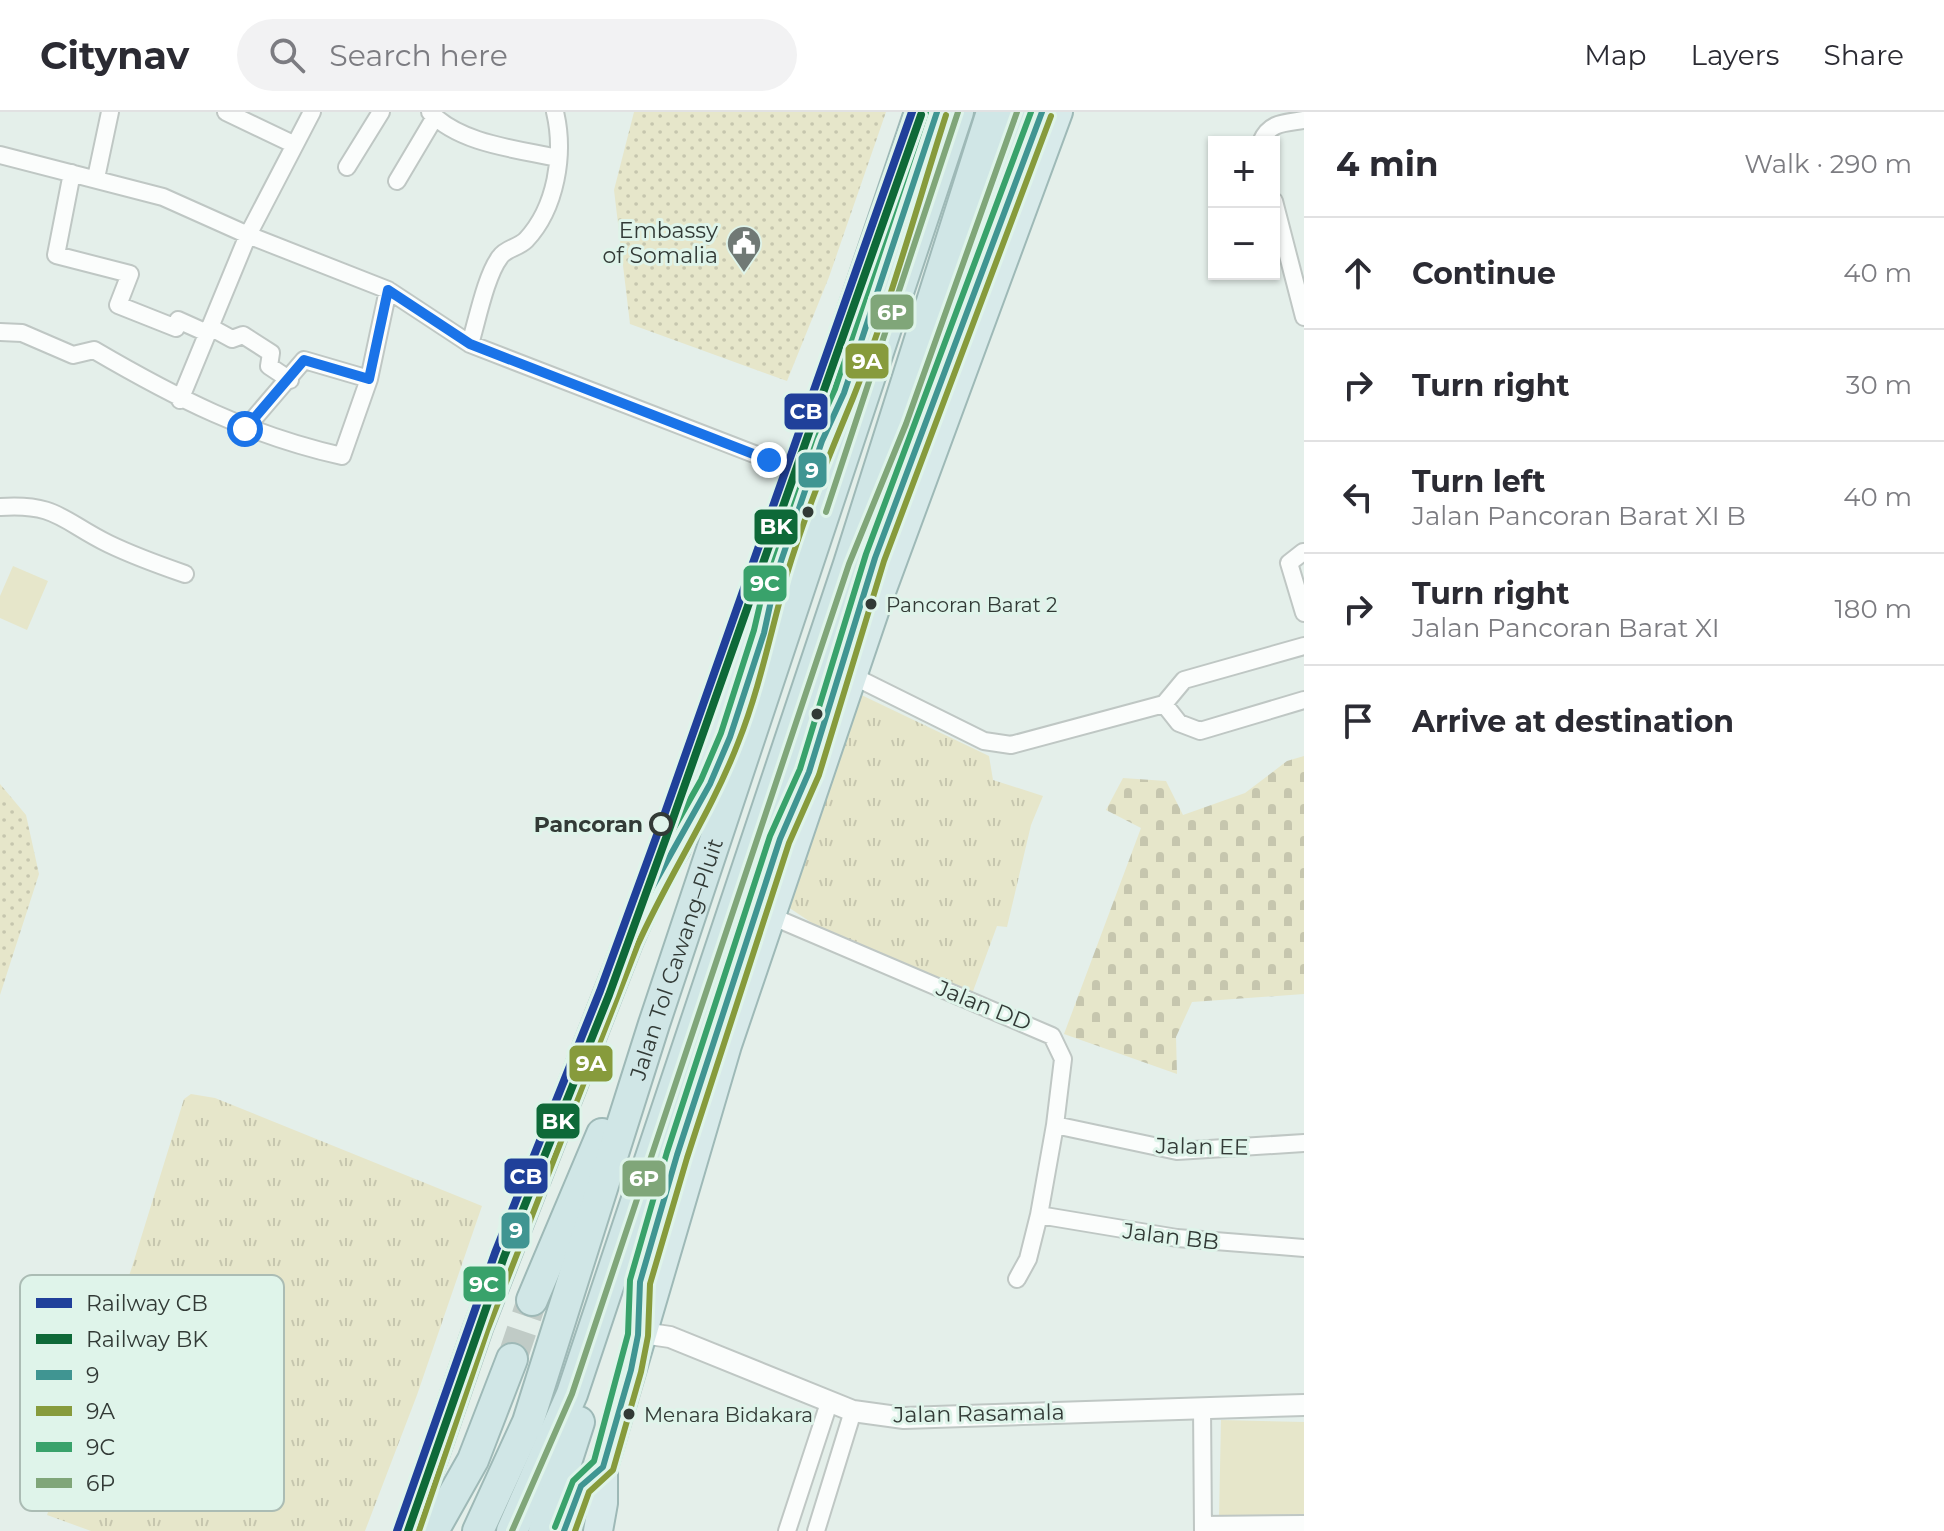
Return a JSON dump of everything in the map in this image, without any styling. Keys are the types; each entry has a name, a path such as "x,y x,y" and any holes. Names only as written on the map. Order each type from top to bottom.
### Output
{"highway":[{"path":"420,1531 653,925 676,848 739,677 759,586 919,112"},
{"name":"Jalan Tol Cawang–Pluit","path":"478,1531 528,1422 654,1024 958,112"},
{"name":"Jalan Tol Cawang–Pluit","path":"512,1531 572,1394 707,981 849,564 992,112"},
{"path":"849,564 906,424 1017,112"},
{"path":"598,1531 603,1503 603,1467 654,1328 727,1045 853,676 1058,112"},
{"path":"408,1531 478,1328 623,955 652,888 676,848"},
{"path":"532,1300 609,1116 654,1024"},
{"path":"544,1531 579,1423 612,1275"},
{"path":"433,1531 473,1460 512,1359"},
{"path":"567,1523 581,1486 603,1467"}],"street":[{"path":"96,178 110,112"},
{"path":"226,112 293,144"},
{"path":"180,400 248,235 312,112"},
{"path":"347,167 381,112"},
{"path":"470,344 496,263 505,252 525,242 553,191 558,158 555,112"},
{"path":"397,181 432,115 468,136 558,158"},
{"path":"1263,136 1277,124 1304,120"},
{"path":"0,155 163,197 248,235 388,290 470,344 798,471"},
{"path":"72,173 56,255 130,274 118,305 176,328 178,320 232,339 243,335 271,353 269,366 290,380"},
{"path":"1276,208 1304,317"},
{"path":"0,332 22,333 73,355 94,350 180,400 245,429 342,456 369,379 388,290"},
{"path":"245,429 307,360 369,379"},
{"path":"0,507 32,505 48,509 106,542 185,574"},
{"path":"1303,552 1289,563 1304,613"},
{"path":"853,676 997,744 1011,745 1164,704 1184,680 1304,646"},
{"path":"1164,704 1179,723 1200,731 1304,700"},
{"name":"Jalan DD","path":"771,916 1052,1036 1063,1059 1055,1125 1039,1215 1028,1259 1017,1279"},
{"name":"Jalan EE","path":"1055,1125 1177,1151 1304,1143"},
{"name":"Jalan BB","path":"1039,1215 1177,1238 1304,1248"},
{"name":"Jalan Rasamala","path":"654,1328 829,1403 853,1411 904,1418 1304,1405"},
{"path":"787,1531 829,1403"},
{"path":"1202,1407 1203,1528 1304,1524"},
{"path":"816,1531 853,1411"}],"green space":[{"path":"634,112 886,112 829,277 787,381 630,324 614,190"},
{"path":"13,566 48,581 27,630 0,618 0,596"},
{"path":"853,691 989,756 993,780 1043,796 1031,825 1007,927 997,926 972,994 821,929 785,905"},
{"path":"1304,756 1304,994 1192,1002 1176,1037 1177,1074 1064,1034 1141,828 1106,810 1123,778 1166,781 1183,815 1245,793 1287,761"},
{"path":"0,784 26,815 39,874 0,995"},
{"path":"191,1094 215,1098 482,1206 417,1395 365,1531 91,1531 47,1515 48,1511 284,1511 284,1275 129,1275 184,1099"},
{"path":"1221,1420 1304,1422 1304,1520 1219,1518"}],"tunnel":[{"path":"512,1359 532,1300"}],"rail line":[{"name":"CB","path":"397,1531 495,1253 600,991 661,824 912,112"},
{"name":"BK","path":"408,1531 504,1257 609,995 670,827 921,115"}],"transit line":[{"name":"9C","path":"399,1528 469,1324 620,936 643,883 701,780 721,733 754,630 768,570 813,438 835,389 926,112"},
{"name":"9","path":"408,1531 478,1328 629,940 652,888 710,784 730,737 764,633 777,573 822,441 844,393 937,112"},
{"name":"6P","path":"826,512 958,112"},
{"name":"6P","path":"512,1531 572,1394 849,564 906,424 1017,112"},
{"name":"9C","path":"555,1527 573,1481 594,1461 628,1334 630,1280 667,1152 770,836 800,769 866,554 1031,112"},
{"name":"9","path":"564,1531 581,1486 603,1467 631,1370 638,1335 640,1282 677,1155 780,839 809,772 875,558 1042,112"},
{"name":"9A","path":"419,1531 487,1331 638,944 715,794 746,722 794,552 879,328 946,115"},
{"name":"9A","path":"575,1531 589,1492 613,1470 641,1372 648,1336 650,1284 687,1158 789,843 819,775 884,561 1051,116"}],"place":[{"name":"Embassy of Somalia","path":"744,274"},
{"name":"Pancoran Barat 2","path":"871,604"},
{"name":"Pancoran","path":"661,824"},
{"name":"Menara Bidakara","path":"629,1414"}],"route":[{"path":"245,429 304,360 369,379 388,290 470,344 769,460"}]}
